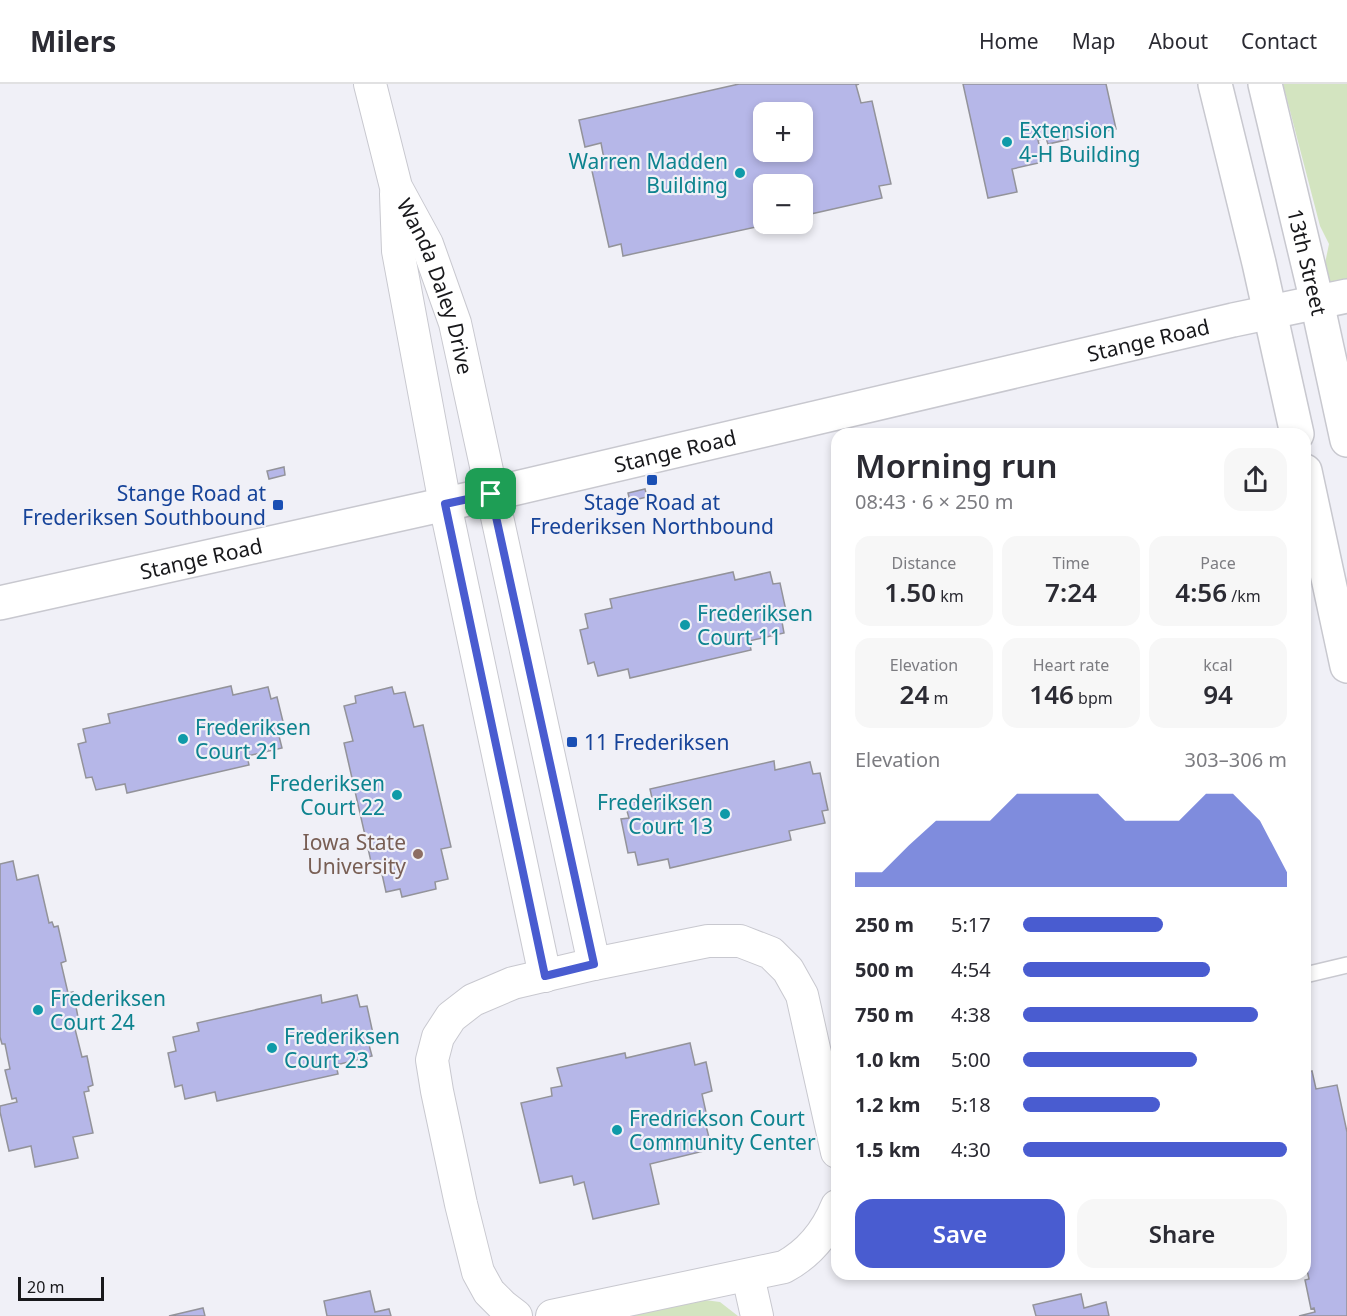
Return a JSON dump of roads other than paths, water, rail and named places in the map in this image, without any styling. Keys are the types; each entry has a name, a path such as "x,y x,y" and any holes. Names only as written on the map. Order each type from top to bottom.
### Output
{"main road":[{"path":"1215,84 1296,428"},
{"name":"13th Street","path":"1265,84 1332,299 1347,440"},
{"name":"Stange Road","path":"0,603 491,494 1332,299"},
{"path":"1311,499 1347,666"}],"street":[{"name":"Wanda Daley Drive","path":"370,84 396,187 427,244 455,324 594,964"},
{"path":"396,187 398,251 445,504 545,976"},
{"path":"516,1316 502,1306 489,1292 478,1272 451,1161 432,1060 438,1037 451,1017 473,1000 513,983 594,964 708,941 740,941 771,953 788,970 802,995 830,1082"},
{"path":"552,1316 784,1267 799,1259 816,1243 831,1220"},
{"path":"748,1276 757,1316"}],"lane":[{"path":"1311,974 1347,965"}],"place":[{"name":"Extension 4-H Building","path":"1007,142"},
{"name":"Warren Madden Building","path":"740,173"},
{"name":"Stage Road at Frederiksen Northbound","path":"652,480"},
{"name":"Stange Road at Frederiksen Southbound","path":"278,505"},
{"name":"Frederiksen Court 11","path":"685,625"},
{"name":"Frederiksen Court 21","path":"183,739"},
{"name":"11 Frederiksen","path":"572,742"},
{"name":"Frederiksen Court 22","path":"397,795"},
{"name":"Frederiksen Court 13","path":"725,814"},
{"name":"Iowa State University","path":"418,854"},
{"name":"Frederiksen Court 24","path":"38,1010"},
{"name":"Frederiksen Court 23","path":"272,1048"},
{"name":"Fredrickson Court Community Center","path":"617,1130"}]}
